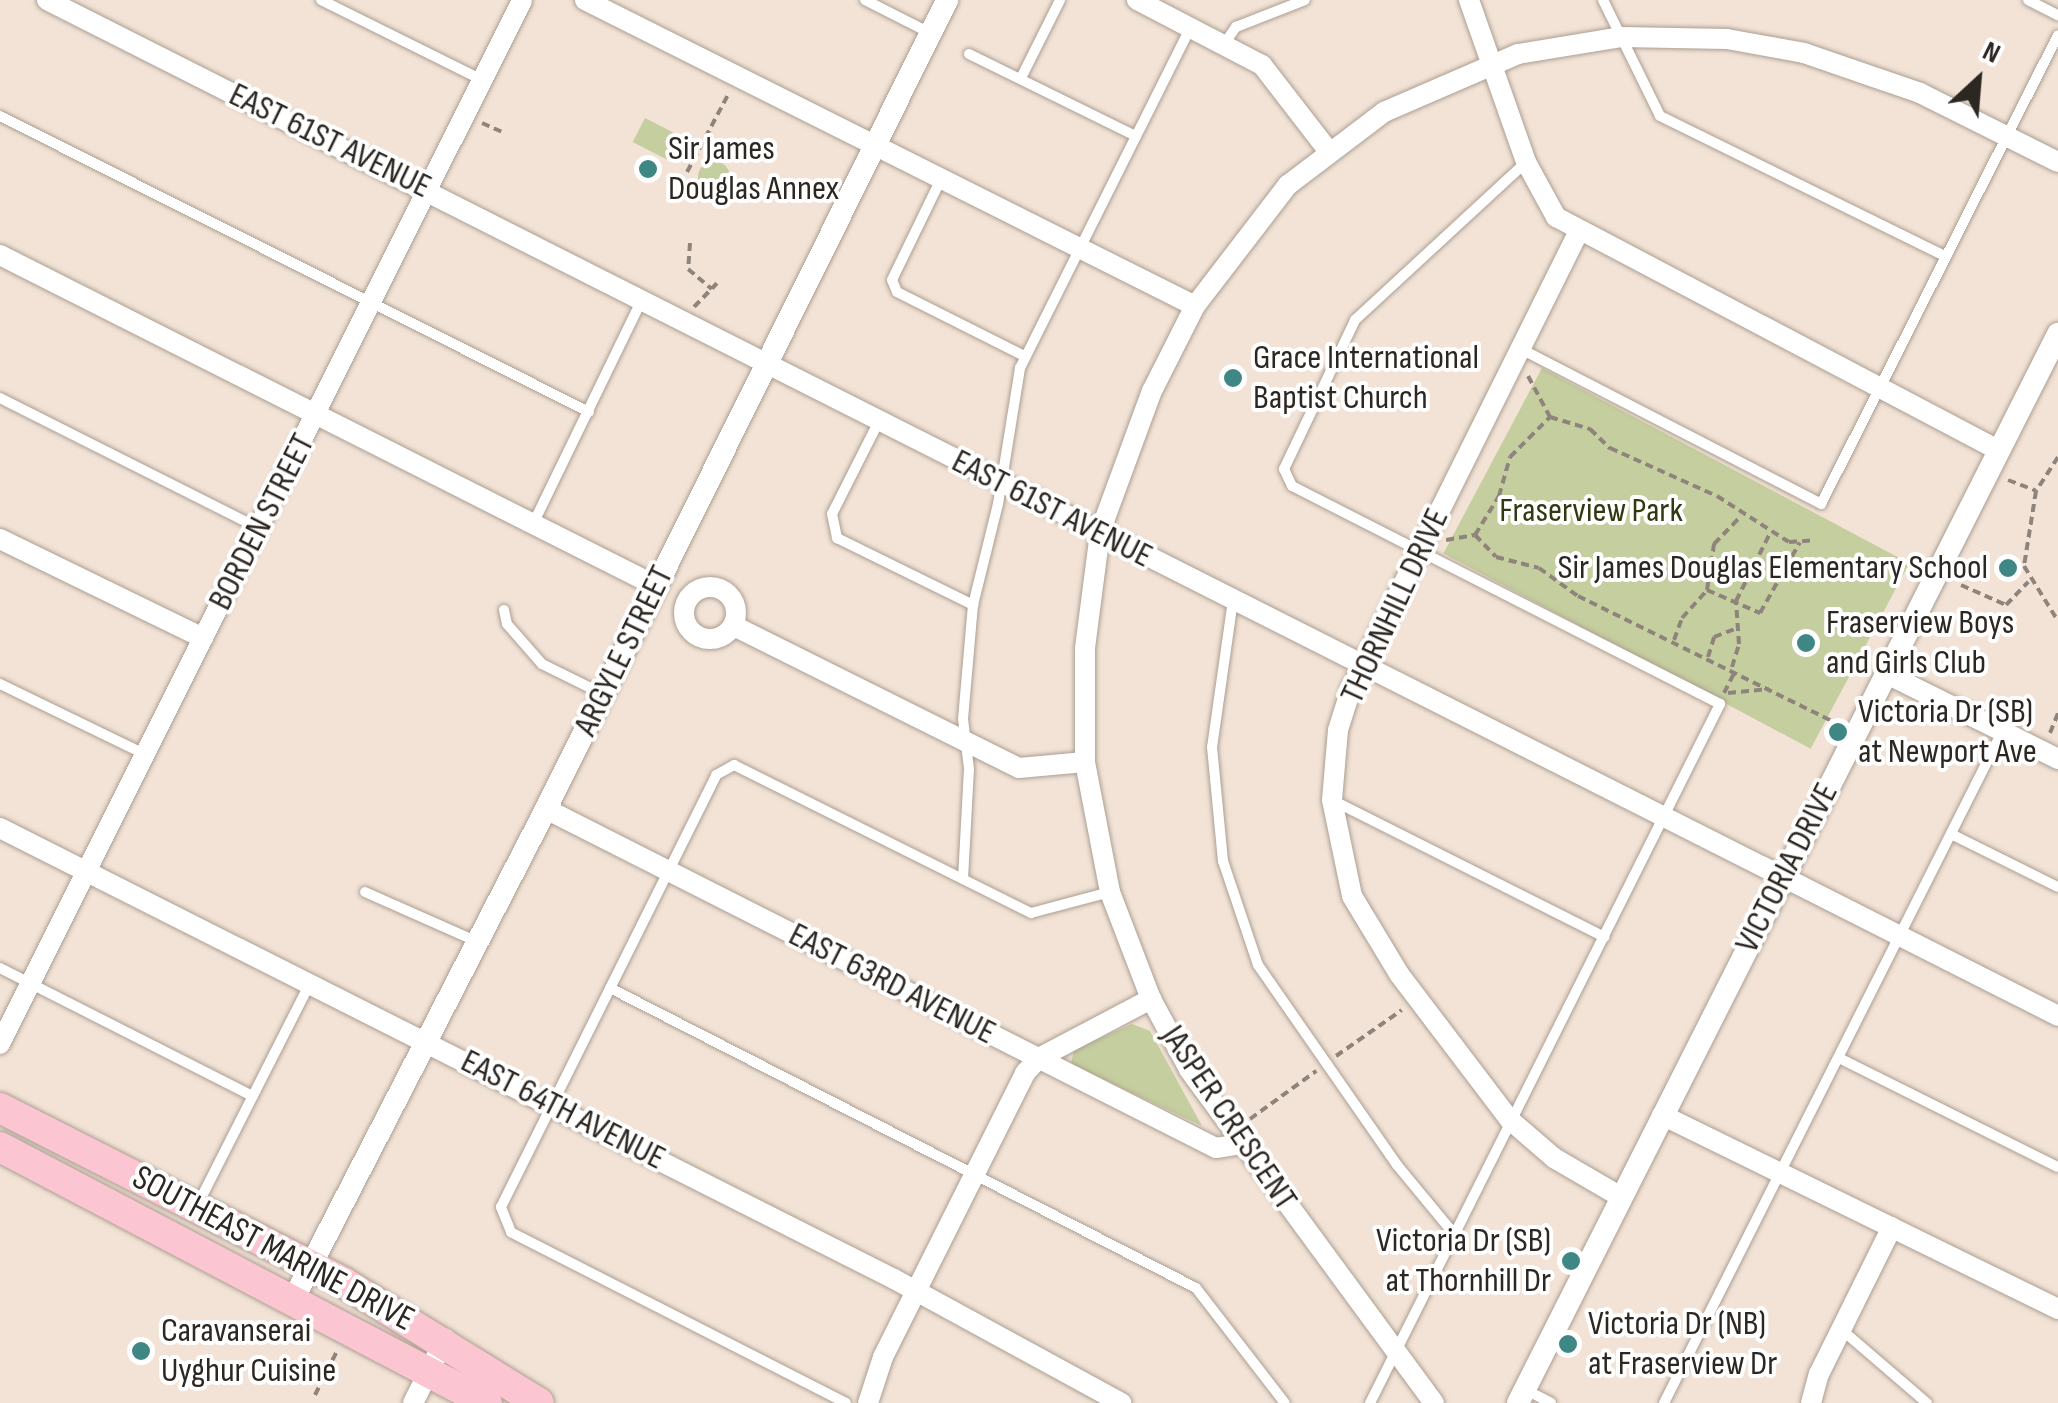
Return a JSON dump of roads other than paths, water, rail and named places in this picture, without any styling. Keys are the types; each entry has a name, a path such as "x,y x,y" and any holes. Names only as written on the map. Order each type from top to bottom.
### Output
{"main road":[{"name":"SOUTHEAST MARINE DRIVE","path":"7,1118 312,1266 444,1340 540,1403"},
{"name":"SOUTHEAST MARINE DRIVE","path":"0,1147 430,1368 487,1403"}],"street":[{"name":"EAST 61ST AVENUE","path":"47,0 2058,1016"},
{"name":"BORDEN STREET","path":"0,1044 522,0"},
{"path":"585,0 1195,306"},
{"name":"ARGYLE STREET","path":"294,1298 546,809 947,0"},
{"path":"1137,0 1262,64 1327,149"},
{"path":"1469,0 1526,162 1556,217 1578,233 1998,450"},
{"name":"JASPER CRESCENT","path":"1434,1403 1240,1144 1151,998 1110,892 1085,762 1085,648 1100,532 1152,392 1195,306 1258,218 1327,149 1384,112 1494,63 1621,37 1727,39 1804,53 1920,94 2058,162"},
{"name":"THORNHILL DRIVE","path":"1578,233 1362,666 1338,730 1332,800 1340,858 1367,927 1510,1120 1554,1158 1621,1197"},
{"path":"0,255 318,412 656,586"},
{"name":"VICTORIA DRIVE","path":"1521,1396 2057,336"},
{"path":"0,539 203,638"},
{"path":"734,626 1019,768 1085,762"},
{"path":"1887,674 2058,759"},
{"name":"EAST 63RD AVENUE","path":"546,809 1216,1148 1240,1144"},
{"name":"EAST 64TH AVENUE","path":"0,828 917,1291 1121,1403"},
{"path":"868,1403 917,1291 1025,1074 1039,1058 1151,998"},
{"path":"1662,1115 2058,1310"},
{"path":"1812,1403 1892,1227"},
{"path":"413,1403 444,1340"}],"lane":[{"path":"321,0 482,80"},
{"path":"865,0 931,34"},
{"path":"1021,78 1060,0"},
{"path":"1224,44 1236,28 1304,0"},
{"path":"1603,0 1660,116 1946,256"},
{"path":"2028,0 2058,15"},
{"path":"963,879 973,604 1024,356 1190,28"},
{"path":"1520,348 1821,504 2058,35"},
{"path":"970,54 1136,136"},
{"path":"0,116 589,412"},
{"path":"1370,1403 1720,704 1292,486 1284,469 1355,320 1526,162"},
{"path":"940,179 892,280 896,292 1024,356"},
{"path":"534,524 642,300"},
{"path":"0,398 258,529"},
{"path":"879,421 832,514 837,538 973,604"},
{"path":"1233,600 1212,747 1223,861 1258,964 1386,1150 1455,1234"},
{"path":"504,610 507,624 542,664 602,694"},
{"path":"0,684 144,754"},
{"path":"1664,1403 1841,1060 2002,732"},
{"path":"846,1403 510,1232 500,1207 716,775 734,766 1032,913 1110,892"},
{"path":"1332,800 1604,936"},
{"path":"1951,834 2058,888"},
{"path":"366,892 478,942"},
{"path":"0,968 252,1096"},
{"path":"196,1207 310,983"},
{"path":"610,988 976,1172 1196,1288 1285,1403"},
{"path":"1841,1060 2058,1167"},
{"path":"1842,1330 1927,1403"},
{"path":"1521,1396 1552,1403"}],"place":[{"name":"Sir James Douglas Annex","path":"648,169"},
{"name":"Grace International Baptist Church","path":"1233,378"},
{"name":"Sir James Douglas Elementary School","path":"2008,568"},
{"name":"Fraserview Boys and Girls Club","path":"1806,643"},
{"name":"Victoria Dr (SB) at Newport Ave","path":"1838,732"},
{"name":"Victoria Dr (SB) at Thornhill Dr","path":"1571,1261"},
{"name":"Victoria Dr (NB) at Fraserview Dr","path":"1568,1344"},
{"name":"Caravanserai Uyghur Cuisine","path":"141,1351"}],"park label":[{"name":"Fraserview Park","path":"1591,511"}]}
